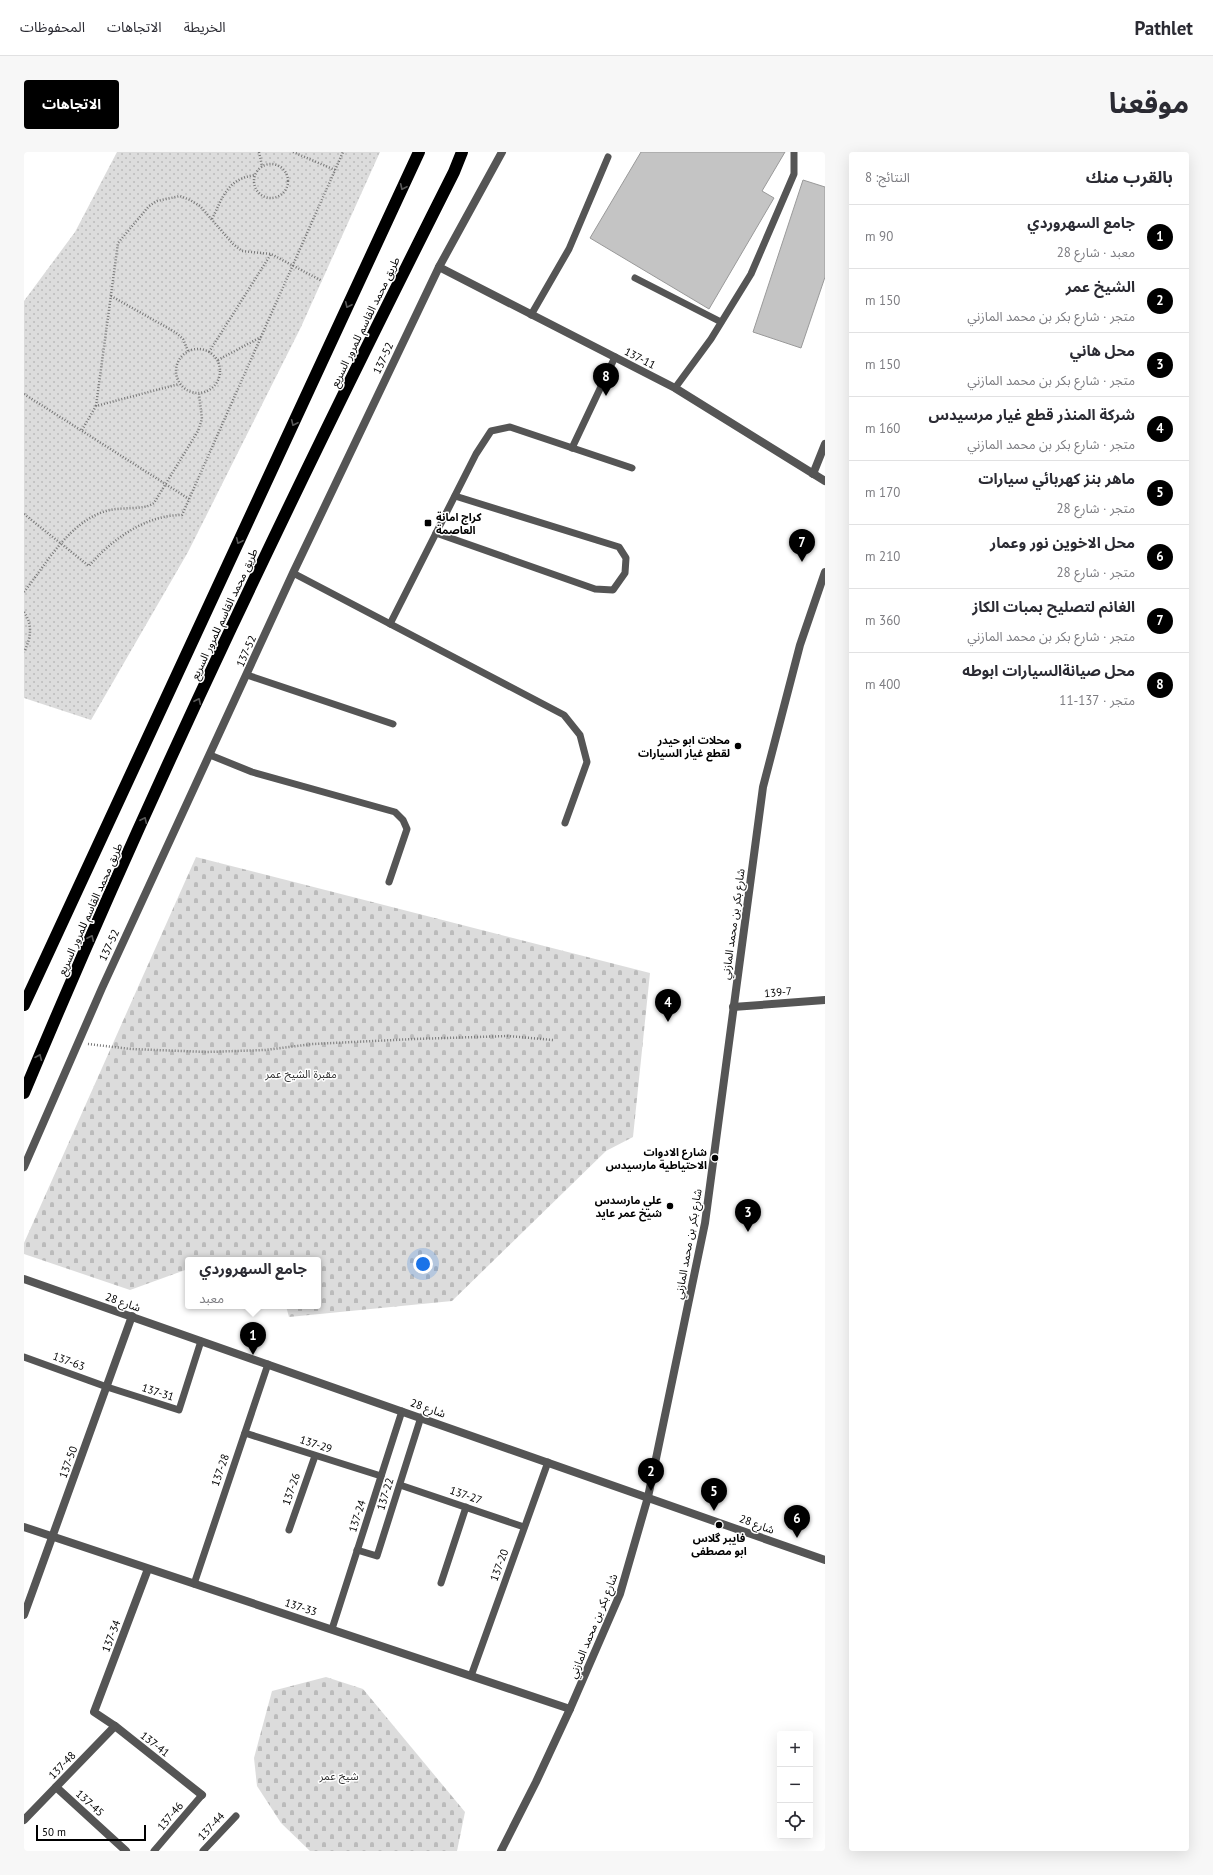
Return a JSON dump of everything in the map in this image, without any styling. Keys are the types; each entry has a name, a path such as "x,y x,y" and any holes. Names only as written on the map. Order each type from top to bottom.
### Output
{"highway":[{"name":"طريق محمد القاسم للمرور السريع","path":"24,1005 419,152"},
{"name":"طريق محمد القاسم للمرور السريع","path":"24,1093 72,979 267,553 454,172 462,152"},
{"path":"454,172 466,152"}],"street":[{"name":"137-52","path":"24,1166 102,988 293,573 438,267 502,152"},
{"name":"137-11","path":"438,267 674,388 825,481"},
{"path":"814,474 825,444"},
{"name":"شارع بكر بن محمد المازني","path":"501,1851 570,1710 620,1594 648,1497 705,1223 732,1007 763,787 800,645 825,572"},
{"name":"139-7","path":"732,1007 825,1000"},
{"name":"شارع 28","path":"24,1279 421,1417 825,1560"},
{"name":"137-50","path":"24,1615 132,1316"},
{"name":"137-33","path":"24,1527 570,1710"},
{"name":"137-34","path":"94,1712 148,1569"},
{"name":"137-41","path":"94,1712 115,1726 202,1795"},
{"name":"137-48","path":"24,1820 115,1726"},
{"name":"137-45","path":"56,1787 126,1851"}],"lane":[{"path":"674,388 721,322 751,274 791,182 795,165 794,152"},
{"path":"531,315 569,249 608,157"},
{"path":"635,278 721,322"},
{"path":"572,448 615,357"},
{"path":"390,624 476,454 491,431 510,427 632,468"},
{"path":"436,533 595,589 613,590 625,573 626,558 619,547 455,496"},
{"path":"293,573 564,715 580,735 587,762 565,823"},
{"path":"247,675 393,724"},
{"path":"210,755 252,772 395,812 403,820 407,829 390,882"},
{"name":"137-31","path":"106,1387 179,1410 201,1341"},
{"name":"137-63","path":"24,1357 106,1387"},
{"name":"137-28","path":"194,1584 268,1364"},
{"name":"137-24","path":"332,1629 402,1411"},
{"name":"137-22","path":"357,1550 377,1556 421,1417"},
{"name":"137-29","path":"245,1433 381,1476"},
{"name":"137-26","path":"288,1530 315,1456"},
{"name":"137-20","path":"471,1676 548,1462"},
{"name":"137-27","path":"400,1485 524,1527"},
{"path":"441,1583 466,1507"},
{"name":"137-46","path":"154,1851 202,1795"},
{"name":"137-44","path":"203,1851 236,1816"}],"path":[{"path":"259,152 262,166"},
{"path":"292,152 336,170"},
{"path":"24,514 89,566 103,550 135,529 164,516 182,515 343,152"},
{"path":"212,220 230,186 237,180 255,175 262,166 273,164 283,169 288,179 286,189 277,196 267,197 255,186 255,175"},
{"path":"82,430 96,406 118,243 149,206 167,198 180,196 200,206 233,244 242,251 271,254 322,281"},
{"path":"209,352 271,254"},
{"path":"111,296 175,332 183,339 188,351"},
{"path":"218,360 261,337"},
{"path":"200,348 209,352 218,360 220,368 217,382 206,392 199,394 191,393 179,384 176,377 176,363 180,356 188,351 200,348"},
{"path":"96,406 179,384"},
{"path":"24,394 189,499"},
{"path":"24,592 62,544 86,520 100,513 125,507 148,507 154,503 198,431 202,419 199,394"},
{"path":"24,612 28,618 30,629 29,641 24,652"},
{"path":"78,1043 131,1049 207,1052 265,1050 314,1044 414,1039 508,1036 553,1040"}],"green space":[{"path":"117,152 380,152 301,327 188,552 91,720 24,698 24,301 75,232"},
{"name":"مقبرة الشيخ عمر","path":"196,857 650,973 633,1137 606,1151 452,1301 289,1317 287,1309 321,1309 321,1257 185,1257 185,1270 130,1290 24,1254 24,1243"},
{"name":"شيخ عمر","path":"326,1677 363,1689 465,1812 457,1851 310,1851 281,1823 257,1786 254,1758 272,1691"}],"building":[{"path":"641,152 785,152 762,191 774,198 709,309 590,238"},
{"path":"803,180 825,187 825,277 801,348 753,332"}],"place":[{"name":"محل صيانةالسيارات ابوطه","path":"606,396"},
{"name":"كراج امانة العاصمة","path":"428,523"},
{"name":"الغانم لتصليح بمبات الكاز","path":"802,562"},
{"name":"محلات ابو حيدر لقطع غيار السيارات","path":"738,746"},
{"name":"شركة المنذر قطع غيار مرسيدس","path":"668,1022"},
{"name":"شارع الادوات الاحتياطية مارسيدس","path":"715,1158"},
{"name":"علي مارسدس شيخ عمر عايد","path":"670,1206"},
{"name":"محل هاني","path":"748,1232"},
{"name":"جامع السهروردي","path":"253,1355"},
{"name":"الشيخ عمر","path":"651,1491"},
{"name":"ماهر بنز كهربائي سيارات","path":"714,1511"},
{"name":"فايبر گلاس ابو مصطفى","path":"719,1525"},
{"name":"محل الاخوين نور وعمار","path":"797,1538"}]}
